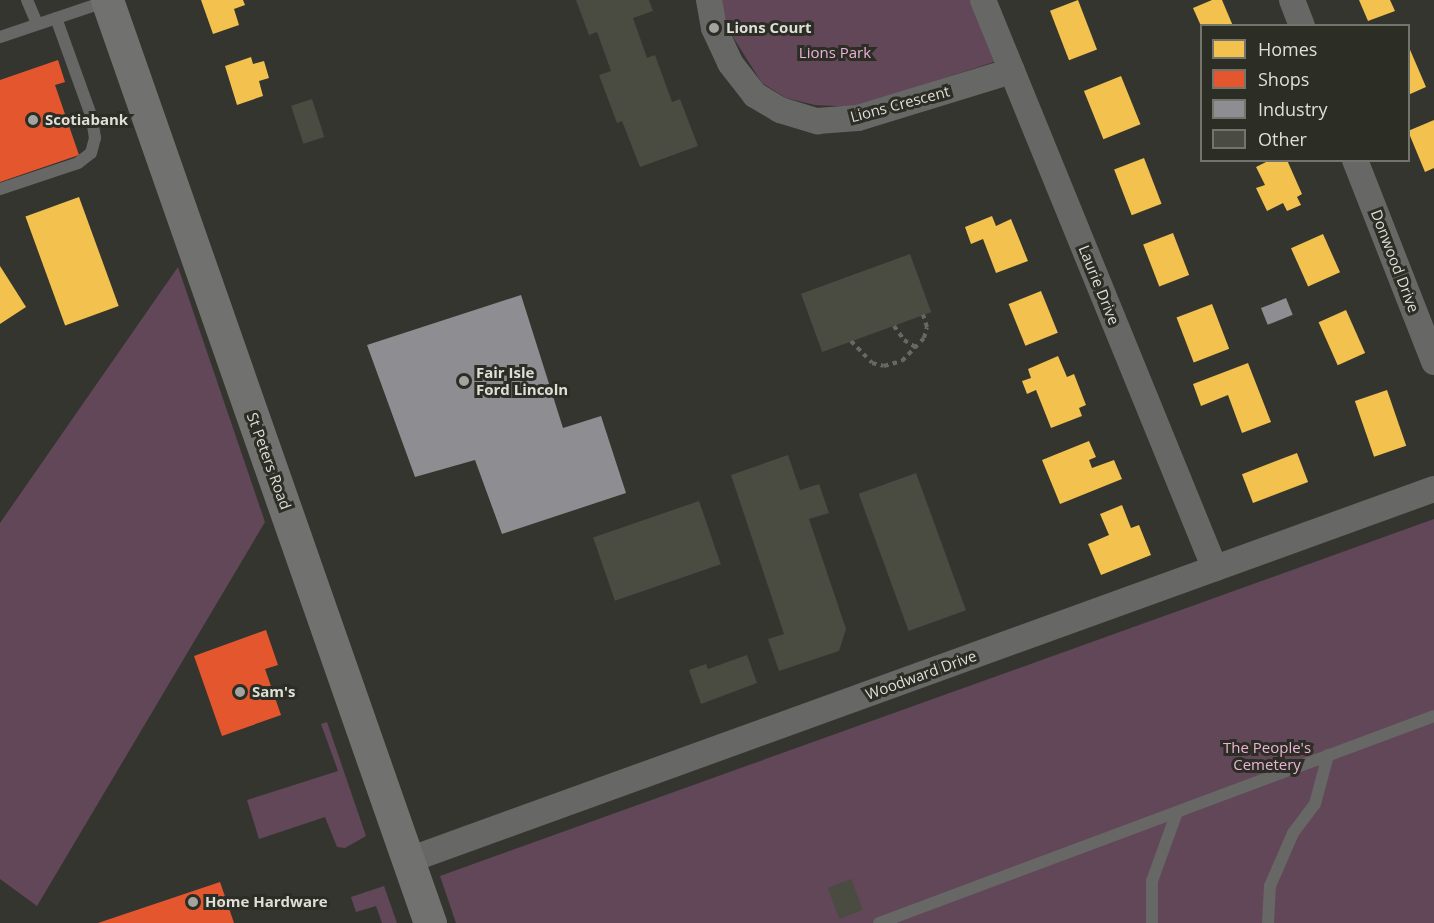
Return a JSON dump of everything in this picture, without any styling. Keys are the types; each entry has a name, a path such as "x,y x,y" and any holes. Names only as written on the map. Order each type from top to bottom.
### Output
{"main road":[{"name":"St Peters Road","path":"107,0 430,923"}],"street":[{"name":"Lions Crescent","path":"709,0 714,28 729,63 755,94 780,110 817,121 858,118 1012,71"},
{"name":"Laurie Drive","path":"983,0 1215,569"},
{"path":"1292,0 1301,24"},
{"name":"Donwood Drive","path":"1356,162 1434,362"},
{"name":"Woodward Drive","path":"409,860 1434,489"}],"lane":[{"path":"27,0 37,24"},
{"path":"0,37 107,0"},
{"path":"0,189 78,163 91,153 95,138 92,118 56,18"},
{"path":"879,923 1434,716"},
{"path":"1268,923 1270,885 1293,833 1315,804 1328,756"},
{"path":"1152,923 1152,880 1177,812"}],"path":[{"path":"851,341 872,363 884,366 902,361 917,348 927,327 923,315"},
{"path":"894,326 904,340 917,348"}],"green space":[{"name":"Lions Park","path":"722,0 972,0 997,61 855,107 815,105 786,98 762,83 724,23"},
{"path":"178,267 265,522 37,906 0,879 0,523"},
{"name":"The People's Cemetery","path":"1434,519 1434,923 456,923 440,876"},
{"path":"327,722 366,836 345,848 337,847 325,817 259,839 247,800 338,771 321,724"},
{"path":"384,886 397,923 382,923 376,906 356,912 351,897"}],"building: Homes":[{"path":"201,0 243,0 245,5 234,9 239,25 213,34"},
{"path":"1078,0 1097,49 1069,60 1050,11"},
{"path":"1212,0 1222,0 1232,24 1200,24 1193,8"},
{"path":"1359,0 1390,0 1395,11 1368,21"},
{"path":"1410,50 1426,87 1410,94"},
{"path":"251,57 253,64 264,61 269,78 259,81 263,96 237,105 225,66"},
{"path":"1121,76 1140,124 1103,139 1084,91"},
{"path":"1434,120 1434,168 1425,172 1410,136 1410,130"},
{"path":"1144,158 1162,204 1132,215 1114,169"},
{"path":"1266,162 1288,162 1302,194 1297,197 1301,205 1287,211 1283,203 1267,211 1256,188 1265,185 1256,167"},
{"path":"79,197 119,306 65,325 25,216"},
{"path":"992,216 996,226 1011,219 1028,261 996,273 983,239 971,244 965,227"},
{"path":"1173,233 1189,275 1159,286 1143,244"},
{"path":"1323,234 1340,272 1308,287 1291,248"},
{"path":"0,266 26,307 0,324"},
{"path":"1041,291 1058,333 1025,346 1009,304"},
{"path":"1212,304 1229,349 1194,362 1177,318"},
{"path":"1346,310 1365,353 1338,365 1319,322"},
{"path":"1058,356 1067,377 1074,374 1086,405 1079,408 1082,416 1051,428 1036,390 1027,394 1022,381 1031,378 1028,369"},
{"path":"1248,363 1271,422 1242,433 1228,395 1201,406 1193,384"},
{"path":"1387,390 1406,446 1374,457 1355,401"},
{"path":"1089,441 1096,457 1089,460 1092,468 1114,460 1122,479 1060,504 1042,460"},
{"path":"1297,453 1308,482 1253,503 1242,474"},
{"path":"1122,505 1131,528 1139,525 1151,555 1101,575 1088,544 1109,535 1100,514"}],"building: Shops":[{"name":"Scotiabank","path":"58,60 65,82 55,85 79,155 0,182 0,80"},
{"name":"Sam's","path":"266,630 278,665 265,669 281,715 222,736 194,656"},
{"name":"Home Hardware","path":"220,882 234,923 98,923"}],"building: Industry":[{"name":"Fair Isle Ford Lincoln","path":"521,295 563,428 601,416 626,493 502,534 475,460 415,477 367,345"},
{"path":"1286,298 1293,315 1268,325 1261,308"}],"building: Other":[{"path":"576,0 649,0 653,11 633,18 647,58 655,55 672,102 680,99 698,146 640,167 622,121 617,123 599,75 611,71 597,32 589,35"},
{"path":"312,99 324,137 303,144 291,106"},
{"path":"910,254 931,312 822,352 801,294"},
{"path":"788,455 800,490 819,484 829,513 809,519 846,629 839,651 779,671 768,639 784,634 731,475"},
{"path":"916,473 966,610 909,631 859,494"},
{"path":"699,501 721,564 615,601 593,537"},
{"path":"747,655 757,683 701,704 689,670 706,664 708,669"},
{"path":"851,879 863,910 839,919 828,888"}],"place":[{"name":"Lions Court","path":"714,28"},
{"name":"Scotiabank","path":"33,120"},
{"name":"Fair Isle Ford Lincoln","path":"464,381"},
{"name":"Sam's","path":"240,692"},
{"name":"Home Hardware","path":"193,902"}]}
